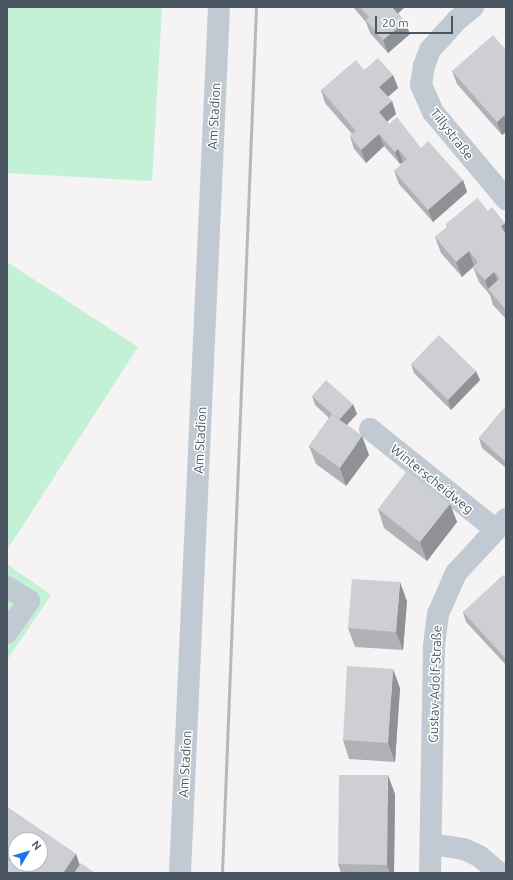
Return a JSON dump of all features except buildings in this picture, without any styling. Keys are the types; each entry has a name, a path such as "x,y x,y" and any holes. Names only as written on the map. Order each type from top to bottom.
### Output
{"street":[{"name":"Am Stadion","path":"180,873 219,7"},
{"name":"Tillystraße","path":"473,7 457,20 430,50 424,66 421,85 433,112 506,199"},
{"name":"Winterscheidweg","path":"370,429 500,524"},
{"name":"Gustav-Adolf-Straße","path":"430,873 432,844 434,646 438,614 456,573 500,524"},
{"path":"7,587 29,601 7,633"},
{"path":"432,844 464,849 479,856 499,873"}],"green space":[{"path":"7,7 162,7 152,181 7,173"},
{"path":"7,262 138,347 7,550"},
{"path":"7,564 51,595 7,660"}],"railway":[{"path":"222,873 256,7"}]}
